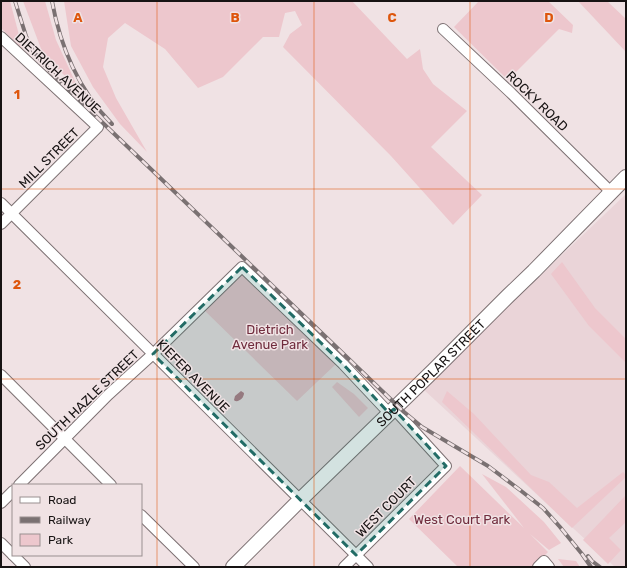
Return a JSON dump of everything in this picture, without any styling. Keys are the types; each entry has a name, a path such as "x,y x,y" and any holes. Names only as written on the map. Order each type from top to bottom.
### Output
{"main road":[{"name":"SOUTH POPLAR STREET","path":"233,567 534,271 626,177"}],"street":[{"name":"ROCKY ROAD","path":"443,29 511,93 611,192"},
{"name":"DIETRICH AVENUE","path":"1,37 98,127"},
{"name":"MILL STREET","path":"1,224 98,127"},
{"name":"KIEFER AVENUE","path":"1,203 368,567"},
{"name":"SOUTH HAZLE STREET","path":"20,484 108,395 153,354 242,267 392,411"},
{"path":"1,375 110,484"},
{"name":"WEST COURT","path":"344,567 446,466 392,411"},
{"path":"1,503 12,492"},
{"path":"142,516 194,567"},
{"path":"1,543 12,554"},
{"path":"14,556 25,567"}],"highlighted area":[{"path":"242,267 343,364 389,413 394,409 446,466 356,555 153,354"}],"shaded area":[{"path":"626,194 626,567 615,567 422,388"},
{"path":"241,391 244,395 239,401 235,401 235,396"}],"green space":[{"path":"1,1 10,1 23,50 1,28"},
{"path":"23,1 45,1 56,40 79,90 43,54"},
{"path":"64,1 352,1 407,59 420,49 423,69 433,84 467,111 431,147 482,195 453,225 391,156 283,47 290,34 302,25 295,11 285,13 279,37 263,37 223,77 198,88 165,49 125,23 108,38 103,67 116,98 147,152 120,124 93,87 71,46"},
{"path":"479,1 548,1 573,25 572,33 559,29 508,80 454,27"},
{"path":"578,1 607,1 626,19 626,52"},
{"path":"562,262 595,308 626,339 626,363 589,326 551,274"},
{"name":"Dietrich Avenue Park","path":"241,270 336,364 297,401 203,309"},
{"path":"337,382 354,394 368,408 359,417 332,387"},
{"path":"447,391 474,414 531,475 549,482 577,508 623,472 626,477 572,528 442,402"},
{"name":"West Court Park","path":"460,466 524,528 482,474 506,487 544,522 561,543 549,550 530,534 548,552 533,567 458,567 409,519"},
{"path":"626,495 626,522 609,538 621,550 608,564 583,540"},
{"path":"558,559 576,561 580,567 564,567"}],"railway":[{"path":"15,1 26,36 33,51 55,77 404,412 422,427 488,466 543,508 582,554 591,567"},
{"path":"52,1 60,35 73,67 90,97 112,124"},
{"path":"588,556 600,567"}]}
